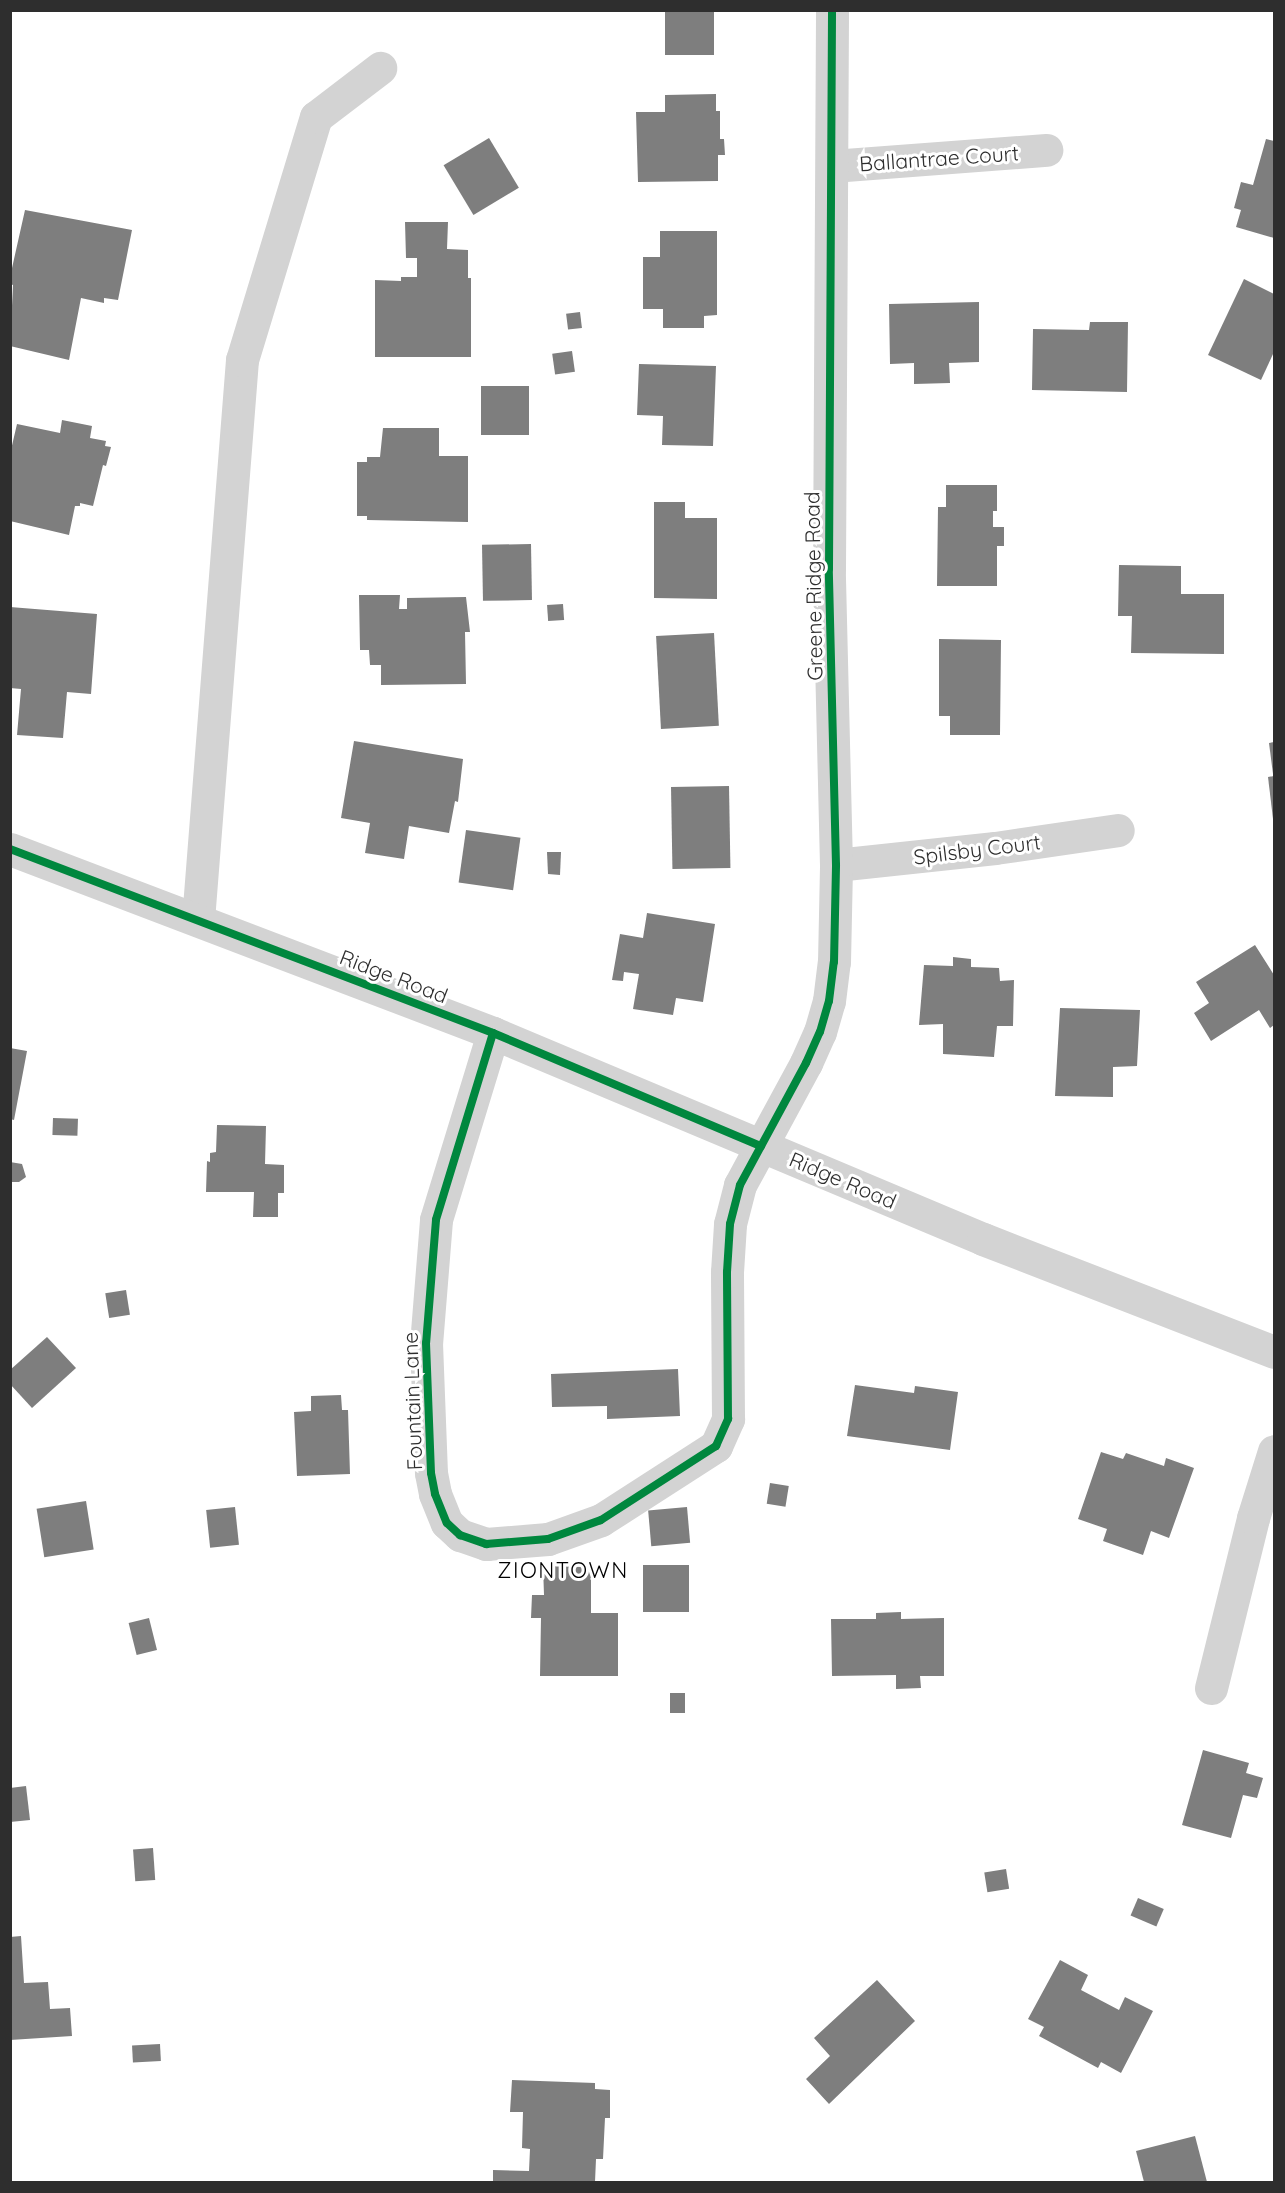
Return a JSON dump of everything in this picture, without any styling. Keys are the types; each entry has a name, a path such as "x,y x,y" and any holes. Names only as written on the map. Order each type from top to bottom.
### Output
{"street":[{"name":"Greene Ridge Road","path":"761,1146 806,1063 820,1032 829,1001 834,962 836,865 829,569 832,10"},
{"path":"198,920 242,360 316,117 380,68"},
{"name":"Ballantrae Court","path":"832,166 1046,150"},
{"name":"Spilsby Court","path":"836,865 995,848 1118,830"},
{"name":"Ridge Road","path":"10,849 493,1033 983,1239 1275,1352"},
{"name":"Fountain Lane","path":"493,1033 436,1221 426,1343 433,1484 447,1523 460,1535 486,1544 548,1539 601,1520 716,1446 728,1419 727,1272 730,1224 740,1185 761,1146"},
{"path":"1211,1689 1253,1518 1275,1451"}],"building":[{"path":"665,10 714,10 714,55 665,55"},
{"path":"716,94 716,111 720,111 720,139 724,139 725,155 718,155 718,181 638,182 636,112 665,112 665,95"},
{"path":"489,138 519,188 473,215 444,165"},
{"path":"1266,139 1274,141 1274,238 1236,227 1241,210 1234,208 1241,182 1253,185"},
{"path":"25,210 132,230 118,300 104,298 104,303 81,298 69,360 10,346 13,285 10,284 10,277"},
{"path":"405,222 448,222 447,249 468,250 468,278 471,278 471,357 375,357 375,280 401,281 401,277 417,277 417,258 406,258"},
{"path":"660,231 717,231 717,315 704,316 704,328 663,328 663,309 643,309 643,257 660,257"},
{"path":"1244,279 1274,294 1274,352 1261,380 1208,355"},
{"path":"979,302 979,362 949,363 950,383 914,384 914,363 890,364 889,304"},
{"path":"580,312 582,328 568,330 566,314"},
{"path":"1090,322 1128,322 1127,392 1032,390 1033,329 1089,330"},
{"path":"572,351 575,372 555,375 552,354"},
{"path":"639,364 716,366 713,446 662,445 663,416 637,415"},
{"path":"481,386 529,386 529,435 481,435"},
{"path":"62,420 92,426 90,438 106,441 105,446 111,447 106,466 103,465 93,506 80,503 80,506 75,506 69,535 10,521 10,454 17,424 60,433"},
{"path":"383,428 439,428 439,456 468,456 468,522 367,520 367,516 357,516 357,462 367,462 367,457 380,457"},
{"path":"946,485 997,485 997,511 993,511 993,527 1004,527 1004,546 997,546 997,586 937,586 938,507 946,507"},
{"path":"654,502 685,502 685,518 717,518 717,599 654,598"},
{"path":"531,544 532,600 483,601 482,545"},
{"path":"1119,565 1181,566 1181,594 1224,594 1224,654 1131,653 1132,616 1118,616"},
{"path":"359,595 400,595 399,609 407,609 407,598 466,597 470,632 465,632 466,684 381,685 381,665 370,665 369,650 360,650"},
{"path":"563,604 564,620 548,621 547,605"},
{"path":"10,607 97,614 91,694 67,692 63,738 17,735 21,689 10,688"},
{"path":"714,633 719,726 661,729 656,636"},
{"path":"939,639 1001,640 1000,735 950,735 950,716 939,716"},
{"path":"354,741 463,759 458,802 455,801 449,833 409,826 404,859 365,853 370,823 341,818"},
{"path":"1274,742 1274,774 1273,774 1269,743"},
{"path":"1274,776 1274,819 1273,819 1268,777"},
{"path":"729,786 730,868 672,869 671,787"},
{"path":"466,830 520,838 513,890 459,882"},
{"path":"547,852 561,852 560,875 548,874"},
{"path":"647,913 715,924 703,1002 676,998 673,1015 633,1009 639,974 624,972 623,981 612,980 620,934 643,938"},
{"path":"1255,945 1274,975 1274,1025 1270,1028 1259,1010 1211,1041 1194,1013 1209,1003 1196,982"},
{"path":"953,957 971,959 971,967 999,968 1000,981 1014,980 1013,1026 997,1026 994,1057 943,1054 943,1024 919,1025 924,965 953,966"},
{"path":"1060,1008 1140,1010 1137,1066 1113,1067 1113,1097 1055,1096"},
{"path":"10,1048 27,1051 14,1120 10,1119"},
{"path":"53,1118 78,1119 77,1136 52,1135"},
{"path":"217,1125 266,1126 265,1164 284,1165 284,1193 278,1193 278,1217 253,1217 254,1192 206,1192 207,1161 210,1162 210,1153 216,1152"},
{"path":"10,1162 22,1164 26,1177 19,1182 10,1182"},
{"path":"126,1290 130,1315 109,1318 105,1293"},
{"path":"47,1337 76,1368 32,1408 10,1384 10,1370"},
{"path":"678,1369 680,1416 607,1419 607,1406 552,1407 551,1374"},
{"path":"855,1385 914,1393 915,1386 958,1392 950,1450 847,1436"},
{"path":"341,1395 342,1410 348,1410 350,1474 297,1476 294,1412 311,1411 311,1396"},
{"path":"1101,1452 1123,1459 1126,1453 1164,1466 1166,1458 1194,1468 1169,1538 1151,1531 1143,1555 1103,1541 1107,1529 1078,1519"},
{"path":"770,1483 789,1486 785,1507 767,1504"},
{"path":"86,1501 94,1549 44,1557 37,1509"},
{"path":"235,1507 239,1545 210,1548 206,1510"},
{"path":"687,1507 690,1543 651,1546 648,1510"},
{"path":"643,1565 689,1565 689,1612 643,1612"},
{"path":"543,1566 591,1567 591,1613 618,1613 618,1676 540,1676 541,1618 531,1618 532,1595 544,1595"},
{"path":"901,1612 901,1619 944,1618 944,1676 920,1676 921,1688 896,1689 896,1675 832,1676 831,1619 876,1619 876,1613"},
{"path":"149,1618 157,1650 137,1655 129,1623"},
{"path":"670,1693 685,1693 685,1713 670,1713"},
{"path":"1203,1750 1249,1763 1246,1773 1263,1778 1257,1798 1243,1795 1231,1838 1182,1825"},
{"path":"26,1786 30,1820 10,1822 10,1788"},
{"path":"153,1848 155,1880 135,1881 133,1849"},
{"path":"1006,1869 1009,1889 987,1892 984,1872"},
{"path":"1138,1898 1164,1909 1156,1926 1131,1915"},
{"path":"21,1936 24,1983 48,1982 50,2009 70,2008 72,2036 10,2040 10,1937"},
{"path":"1060,1960 1088,1975 1081,1990 1119,2010 1125,1997 1153,2011 1121,2073 1101,2062 1098,2068 1039,2036 1044,2027 1028,2019"},
{"path":"877,1980 915,2021 829,2104 806,2079 830,2056 814,2038"},
{"path":"160,2044 161,2061 133,2062 132,2045"},
{"path":"512,2080 595,2083 595,2089 610,2090 610,2118 605,2118 603,2159 596,2159 595,2182 493,2182 493,2170 529,2171 530,2149 522,2148 523,2112 510,2112"},
{"path":"1195,2136 1207,2182 1144,2182 1136,2151"}],"cycle path":[{"path":"493,1033 436,1220 426,1343 431,1473 435,1494 447,1523 460,1535 486,1544 548,1539 601,1520 716,1446 728,1419 727,1272 730,1224 740,1185 806,1063 820,1032 829,1001 834,962 836,865 829,569 832,10"},
{"path":"10,849 493,1033 761,1146"}],"district":[{"name":"ZIONTOWN","path":"563,1571"}]}
